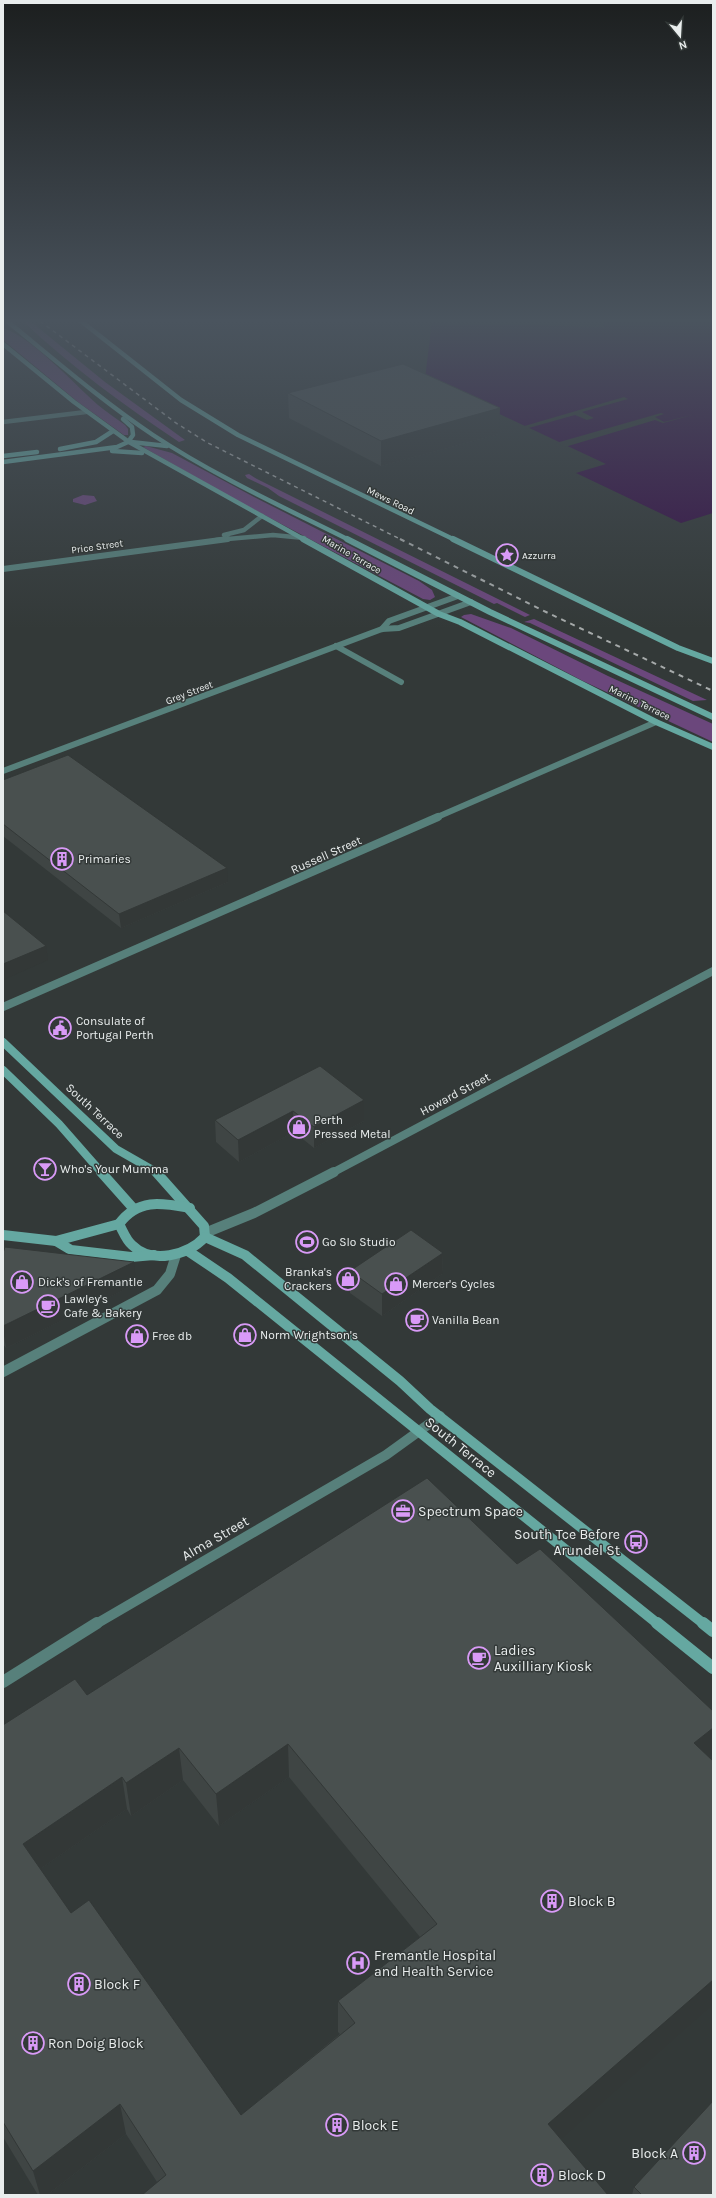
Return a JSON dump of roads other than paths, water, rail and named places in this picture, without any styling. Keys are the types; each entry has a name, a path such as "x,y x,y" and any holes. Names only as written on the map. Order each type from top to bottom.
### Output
{"street":[{"name":"Marine Terrace","path":"103,424 149,454 305,538 439,614 460,622 656,722 713,746"},
{"path":"3,462 117,447 129,442 132,436 132,427 127,424"},
{"name":"Marine Terrace","path":"139,424 170,446 206,468 458,596 713,717"},
{"name":"Mews Road","path":"219,424 238,435 678,648 713,661"},
{"path":"60,449 96,442 114,431"},
{"path":"3,456 129,442 170,446"},
{"path":"66,454 123,450 149,454"},
{"name":"Price Street","path":"194,542 244,530 262,516"},
{"name":"Price Street","path":"3,569 194,542 273,535 305,538"},
{"name":"Grey Street","path":"382,629 389,621 458,596"},
{"name":"Grey Street","path":"3,771 382,629 399,628 471,602"},
{"path":"336,646 401,682"},
{"name":"Russell Street","path":"3,1007 656,722"},
{"name":"Howard Street","path":"205,1235 254,1213 313,1183 713,971"},
{"name":"South Terrace","path":"3,1042 116,1149 147,1165 161,1176 190,1208"},
{"path":"3,1070 59,1124 132,1208"},
{"path":"3,1235 56,1241 119,1224 124,1215 132,1208 148,1203 164,1203 190,1208 204,1226 205,1235 195,1249 176,1255 160,1254 131,1256 102,1254 71,1250 56,1241"},
{"path":"119,1224 126,1238 134,1247 160,1254"},
{"name":"South Terrace","path":"205,1235 245,1255 440,1416 713,1631"},
{"name":"South Terrace","path":"188,1251 228,1278 713,1668"},
{"path":"3,1372 157,1290 170,1274 176,1255"},
{"name":"Alma Street","path":"3,1682 94,1625 386,1454 418,1430 440,1416"}],"railway":[{"path":"177,424 208,443 546,612 713,691"}],"place":[{"name":"Azzurra","path":"507,555"},
{"name":"Primaries","path":"62,859"},
{"name":"Consulate of Portugal Perth","path":"60,1028"},
{"name":"Perth Pressed Metal","path":"299,1127"},
{"name":"Who's Your Mumma","path":"45,1169"},
{"name":"Go Slo Studio","path":"307,1242"},
{"name":"Branka's Crackers","path":"348,1279"},
{"name":"Dick's of Fremantle","path":"22,1282"},
{"name":"Mercer's Cycles","path":"396,1284"},
{"name":"Lawley's Cafe & Bakery","path":"48,1306"},
{"name":"Vanilla Bean","path":"417,1320"},
{"name":"Norm Wrightson's","path":"245,1335"},
{"name":"Free db","path":"137,1336"},
{"name":"Spectrum Space","path":"403,1511"},
{"name":"South Tce Before Arundel St","path":"636,1542"},
{"name":"Ladies Auxilliary Kiosk","path":"479,1658"},
{"name":"Block B","path":"552,1901"},
{"name":"Fremantle Hospital and Health Service","path":"358,1963"},
{"name":"Block F","path":"79,1984"},
{"name":"Ron Doig Block","path":"33,2043"},
{"name":"Block E","path":"337,2125"},
{"name":"Block A","path":"694,2153"},
{"name":"Block D","path":"542,2175"}]}
